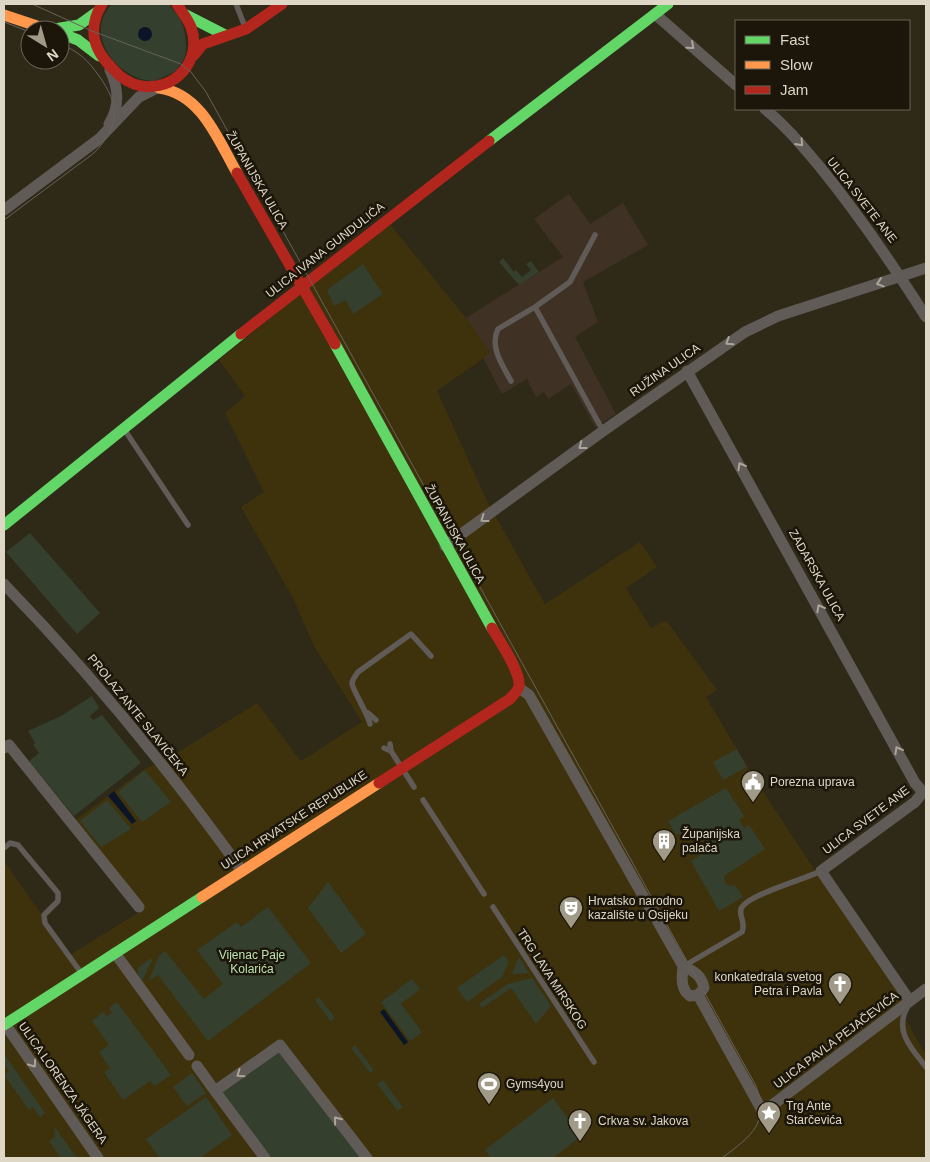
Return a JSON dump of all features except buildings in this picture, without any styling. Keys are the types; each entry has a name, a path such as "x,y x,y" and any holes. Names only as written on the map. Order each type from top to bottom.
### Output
{"main road":[{"path":"177,4 186,14 203,26 225,35"},
{"path":"159,88 178,78 203,44 246,29 282,4"},
{"path":"646,4 655,14"},
{"name":"ULICA IVANA GUNDULIĆA","path":"4,525 302,285 453,167 668,4"},
{"path":"70,26 79,25 100,8"},
{"path":"100,8 92,34 96,47 106,63"},
{"path":"186,14 194,31 192,80"},
{"path":"4,15 20,20"},
{"name":"ŽUPANIJSKA ULICA","path":"70,37 78,40 121,78 134,85 179,92 191,100 202,113 302,285 515,670 519,678 519,688"},
{"name":"ŽUPANIJSKA ULICA","path":"195,92 202,113"},
{"name":"ULICA HRVATSKE REPUBLIKE","path":"4,1025 510,699 519,688"}],"street":[{"path":"655,14 735,84"},
{"path":"99,139 114,116 117,101 116,85 106,63"},
{"path":"4,210 99,139 133,102 144,94 159,88"},
{"name":"ULICA SVETE ANE","path":"766,110 803,147 848,201 926,317"},
{"name":"RUŽINA ULICA","path":"446,546 602,431 745,332 778,316 926,268"},
{"name":"ZADARSKA ULICA","path":"687,371 916,783 925,792"},
{"name":"PROLAZ ANTE SLAVIČEKA","path":"4,584 94,680 195,807 242,871"},
{"name":"ŽUPANIJSKA ULICA","path":"519,688 529,695 683,966 683,989 690,996 698,995 704,988 703,982 696,973 683,966"},
{"path":"6,746 138,907"},
{"name":"ULICA SVETE ANE","path":"821,871 915,802 925,792"},
{"path":"821,871 910,1001"},
{"path":"115,953 189,1055"},
{"name":"ULICA PAVLA PEJAČEVIĆA","path":"763,1112 926,989"},
{"name":"ŽUPANIJSKA ULICA","path":"698,995 763,1112"},
{"name":"ULICA LORENZA JÄGERA","path":"4,1025 98,1158"},
{"path":"215,1091 280,1045 367,1158"},
{"path":"197,1066 266,1158"}],"lane":[{"path":"236,4 246,29"},
{"path":"511,381 496,351 495,335 498,329 535,307 570,282 595,235"},
{"path":"535,307 602,431"},
{"path":"123,429 188,525"},
{"path":"376,720 367,711 352,686 352,680 368,663 411,634 431,656"},
{"path":"367,711 370,724"},
{"path":"389,747 414,787"},
{"path":"423,800 484,894"},
{"path":"4,848 10,844 18,845 58,893 58,901 44,915 45,923 82,974"},
{"path":"683,966 742,932 744,927 741,910 744,905 771,890 821,871"},
{"name":"TRG LAVA MIRSKOG","path":"493,907 594,1062"},
{"path":"910,1001 901,1019 901,1028 926,1067"}],"shaded area":[{"path":"569,194 590,224 623,203 648,245 583,282 598,322 575,337 616,414 595,427 571,384 548,399 544,392 536,397 527,379 502,394 483,358 490,352 466,318 563,257 534,219"},
{"path":"389,223 466,318 491,353 437,391 488,503 545,604 640,542 657,567 626,588 651,628 666,620 717,690 706,697 751,773 818,875 913,1003 902,1013 926,1055 926,1158 4,1158 4,861 70,955 144,909 74,821 145,769 177,753 257,703 301,761 362,722 315,648 293,598 241,507 264,492 225,413 245,396 219,360"}],"green space":[{"path":"112,4 168,4 180,19 185,35 185,54 183,61 176,70 158,80 151,81 138,78 126,72 116,63 102,40 101,28 104,16"},
{"path":"503,258 514,272 516,270 522,277 531,270 526,264 531,261 539,272 519,285 499,262"},
{"path":"363,264 383,294 353,314 346,300 334,306 327,290"},
{"path":"30,533 100,613 77,634 6,552"},
{"path":"92,696 99,708 90,716 93,720 102,715 141,763 74,816 29,761 39,753 33,745 35,743 28,731 61,716"},
{"path":"737,749 747,767 723,780 713,762"},
{"path":"145,770 171,802 142,822 118,792"},
{"path":"726,788 744,816 739,820 744,828 749,825 765,849 724,876 725,883 730,886 735,885 743,897 719,911 691,861 699,856 703,850 704,843 701,834 689,830 676,835 668,821"},
{"path":"107,800 131,829 101,847 80,821"},
{"path":"328,882 366,934 341,953 308,908"},
{"name":"Vijenac Paje Kolarića","path":"268,907 311,963 208,1041 158,975 148,982 159,956 165,951 204,999 223,984 197,950 237,922 241,927"},
{"path":"504,955 509,962 502,977 467,1002 457,988"},
{"path":"519,957 529,973 512,974"},
{"path":"151,958 152,961 142,981 138,976 138,968"},
{"path":"532,978 551,1006 536,1024 511,988 482,1008 479,1004 508,984"},
{"path":"412,979 420,989 401,1004 422,1032 410,1041 381,1002"},
{"path":"319,997 335,1018 330,1021 315,1000"},
{"path":"117,1002 171,1075 155,1086 150,1081 123,1100 104,1072 110,1068 99,1052 109,1045 92,1021 103,1012 107,1016 112,1013 109,1008"},
{"path":"355,1045 374,1070 370,1073 351,1048"},
{"path":"278,1048 362,1158 272,1158 220,1091"},
{"path":"4,1054 45,1113 40,1117 33,1107 29,1110 4,1075 9,1071 4,1063"},
{"path":"192,1073 206,1093 187,1106 173,1087"},
{"path":"383,1080 403,1107 398,1111 377,1084"},
{"path":"206,1097 232,1135 200,1158 160,1158 146,1139"},
{"path":"553,1098 581,1136 553,1158 491,1158 485,1150"},
{"path":"54,1126 77,1158 61,1158 49,1141 55,1137"}],"water":[{"path":"145,27 150,29 152,34 150,39 145,41 140,39 138,34 140,29"},
{"path":"114,791 136,821 132,824 108,796"},
{"path":"384,1009 408,1042 404,1045 380,1012"}],"tram line":[{"path":"32,4 92,31 181,64 191,72 206,92 755,1084 760,1097 761,1109 759,1119 749,1135 722,1158"},
{"path":"4,22 20,28"},
{"path":"4,220 94,153 109,134 113,124 114,106 106,87 87,61 70,49"}],"traffic: fast":[{"path":"489,141 668,4"},
{"path":"70,26 79,25 97,12"},
{"path":"186,15 225,35"},
{"path":"70,37 78,40 99,56"},
{"path":"4,525 241,334"},
{"path":"335,344 492,628"},
{"path":"4,1025 202,897"}],"traffic: slow":[{"path":"4,15 20,20"},
{"path":"159,88 174,92 187,99 198,109 215,133 237,173"},
{"path":"202,897 379,783"}],"traffic: jam":[{"path":"102,4 97,13 94,30 94,38 100,54 125,79 137,85 153,87 175,79 189,62 193,51 194,39 191,27 177,4"},
{"path":"194,55 203,44 246,29 282,4"},
{"path":"241,334 489,141"},
{"path":"237,173 335,344"},
{"path":"379,783 510,699 517,691 519,686 517,673 492,628"}],"place":[{"name":"Porezna uprava","path":"753,803"},
{"name":"Županijska palača","path":"664,862"},
{"name":"Hrvatsko narodno kazalište u Osijeku","path":"571,929"},
{"name":"konkatedrala svetog Petra i Pavla","path":"840,1005"},
{"name":"Gyms4you","path":"489,1105"},
{"name":"Trg Ante Starčevića","path":"769,1134"},
{"name":"Crkva sv. Jakova","path":"580,1142"}]}
